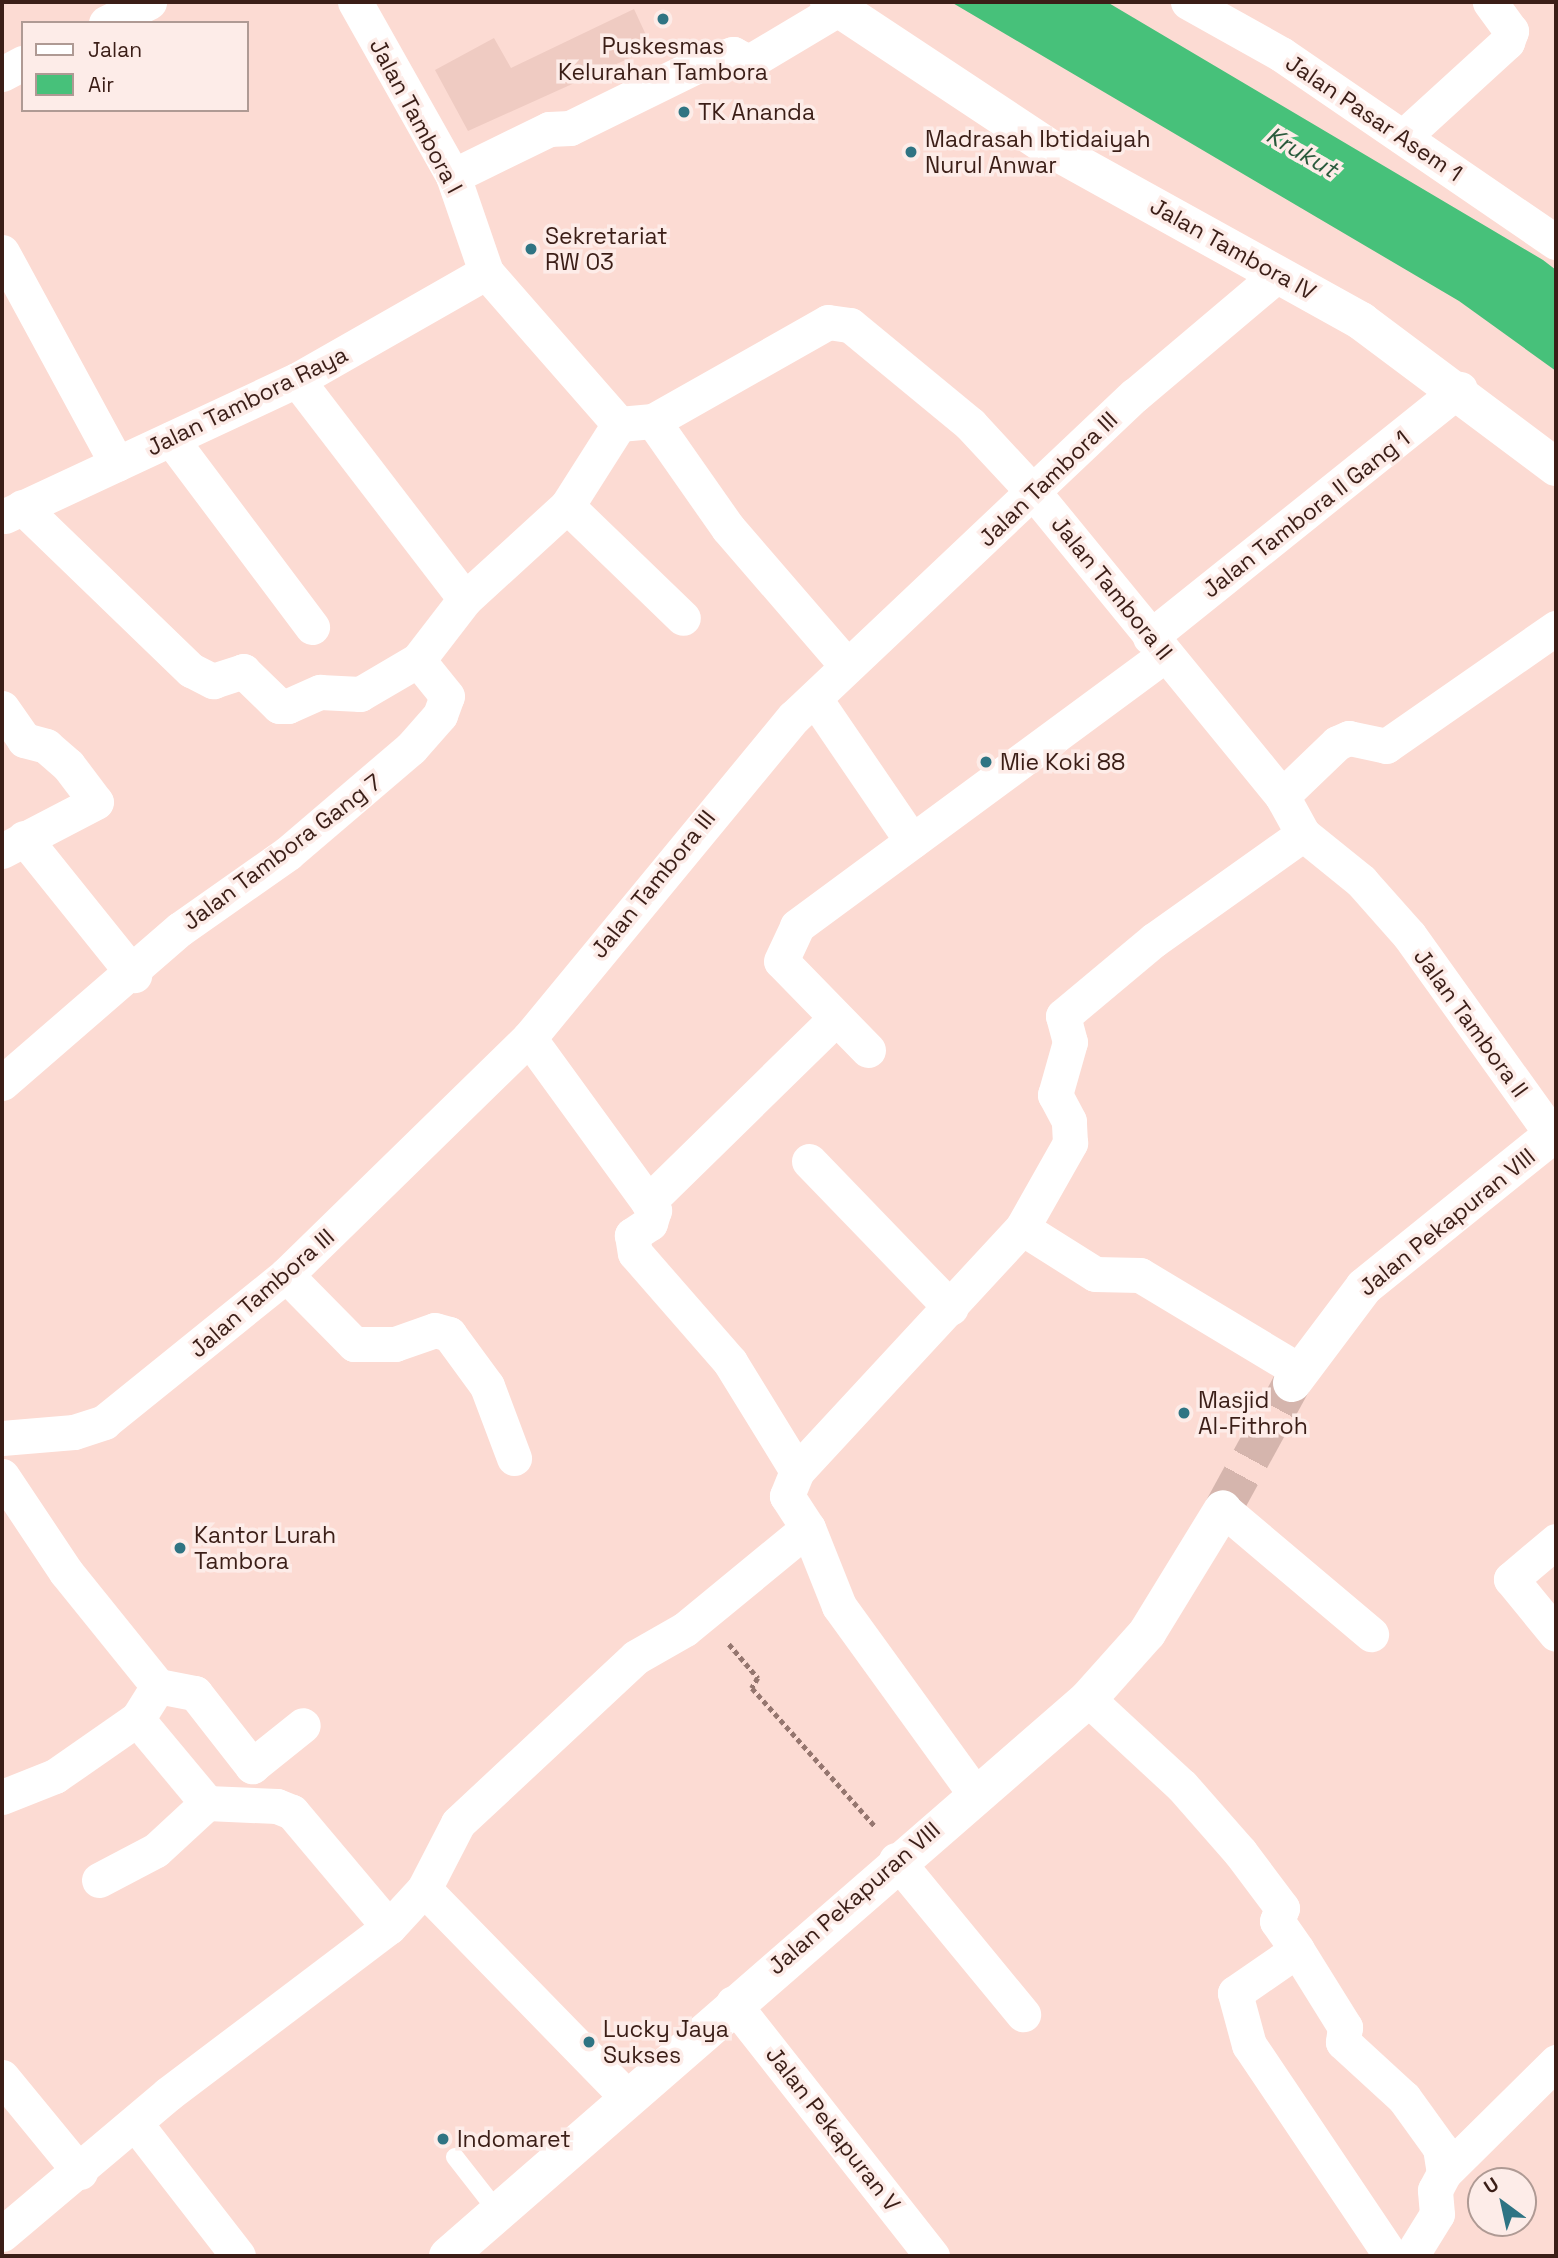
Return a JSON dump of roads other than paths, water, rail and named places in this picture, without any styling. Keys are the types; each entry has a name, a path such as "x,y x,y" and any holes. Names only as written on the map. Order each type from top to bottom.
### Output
{"street":[{"path":"110,21 149,2"},
{"name":"Jalan Tambora I","path":"355,2 453,176 486,272"},
{"path":"1404,137 1507,42 1511,31 1490,2"},
{"path":"453,176 549,129 570,128 696,66 733,54 749,62 834,5"},
{"name":"Jalan Tambora IV","path":"834,5 1051,149 1362,321 1460,389 1556,467"},
{"name":"Jalan Pasar Asem 1","path":"1208,7 1556,242"},
{"path":"2,74 21,64"},
{"path":"2,252 117,464"},
{"path":"12,512 145,632 205,681 243,671 279,706 336,691 360,694 418,660 466,599 567,506 619,424 486,272"},
{"name":"Jalan Tambora Raya","path":"12,512 297,380 486,272"},
{"name":"Jalan Tambora III","path":"2,1437 74,1432 104,1422 286,1275 529,1038 754,759 847,666 1035,494 1135,395 1278,274"},
{"name":"Jalan Tambora II","path":"619,424 653,421 828,322 843,323 970,424 1035,494 1282,796 1303,834 1361,881 1409,935 1554,1133"},
{"path":"297,380 466,599"},
{"name":"Jalan Tambora II Gang 1","path":"835,1019 802,989 781,961 782,952 810,911 912,841 1158,645 1460,389"},
{"path":"653,421 728,528 847,666"},
{"path":"171,439 312,627"},
{"path":"567,506 683,618"},
{"path":"1282,796 1337,743 1349,738 1386,746 1556,628"},
{"name":"Jalan Tambora Gang 7","path":"2,1083 134,975 180,929 288,853 411,748 440,715 447,696 418,660"},
{"path":"815,699 912,841"},
{"path":"2,708 24,740 46,746 68,765 96,802 13,845 134,975"},
{"path":"976,1795 839,1606 808,1528 787,1496 797,1471 951,1308 1022,1228 1070,1143 1072,1129 1055,1095 1070,1042 1063,1016 1154,940 1303,834"},
{"path":"648,1202 835,1019 868,1051"},
{"path":"529,1038 648,1202 653,1219 632,1235 635,1253 730,1362 797,1471"},
{"name":"Jalan Pekapuran VIII","path":"1296,1377 1364,1287 1554,1133"},
{"path":"809,1161 951,1308"},
{"path":"1022,1228 1095,1273 1140,1275 1296,1377"},
{"path":"286,1275 354,1344 395,1344 435,1330 449,1334 487,1387 514,1458"},
{"path":"2,1476 66,1572 158,1686 195,1693 252,1766 303,1725"},
{"path":"1223,1509 1371,1634"},
{"name":"Jalan Pekapuran VIII","path":"448,2256 733,2003 889,1847 976,1795 1088,1699 1147,1633 1223,1509"},
{"path":"2,2234 80,2172 135,2123 389,1927 424,1889 458,1823 636,1657 685,1629 808,1528"},
{"path":"1556,1541 1511,1578 1556,1634"},
{"path":"2,1797 55,1776 137,1719 158,1686"},
{"path":"1088,1699 1182,1786 1240,1852 1282,1908 1277,1922 1345,2027 1343,2042 1404,2098 1440,2148 1444,2173"},
{"path":"137,1719 207,1803 292,1812 389,1927"},
{"path":"99,1880 156,1850 207,1803"},
{"path":"889,1847 1023,2014"},
{"path":"424,1889 628,2098"},
{"path":"1297,1950 1235,1993 1233,2003 1248,2045 1391,2256"},
{"name":"Jalan Pekapuran V","path":"733,2003 932,2256"},
{"path":"1411,2256 1437,2214 1435,2190 1444,2173 1556,2062"},
{"path":"2,2077 80,2172"},
{"path":"135,2123 237,2256"}],"lane":[{"path":"455,2157 498,2212"}],"water":[{"name":"Krukut","path":"951,2 1107,2 1543,260 1556,270 1556,371 1459,301"}],"tunnel":[{"path":"1223,1509 1292,1383"}],"place":[{"name":"Puskesmas Kelurahan Tambora","path":"663,19"},
{"name":"TK Ananda","path":"684,112"},
{"name":"Madrasah Ibtidaiyah Nurul Anwar","path":"911,152"},
{"name":"Sekretariat RW 03","path":"531,249"},
{"name":"Mie Koki 88","path":"986,762"},
{"name":"Masjid Al-Fithroh","path":"1184,1413"},
{"name":"Kantor Lurah Tambora","path":"180,1548"},
{"name":"Lucky Jaya Sukses","path":"589,2042"},
{"name":"Indomaret","path":"443,2139"}]}
